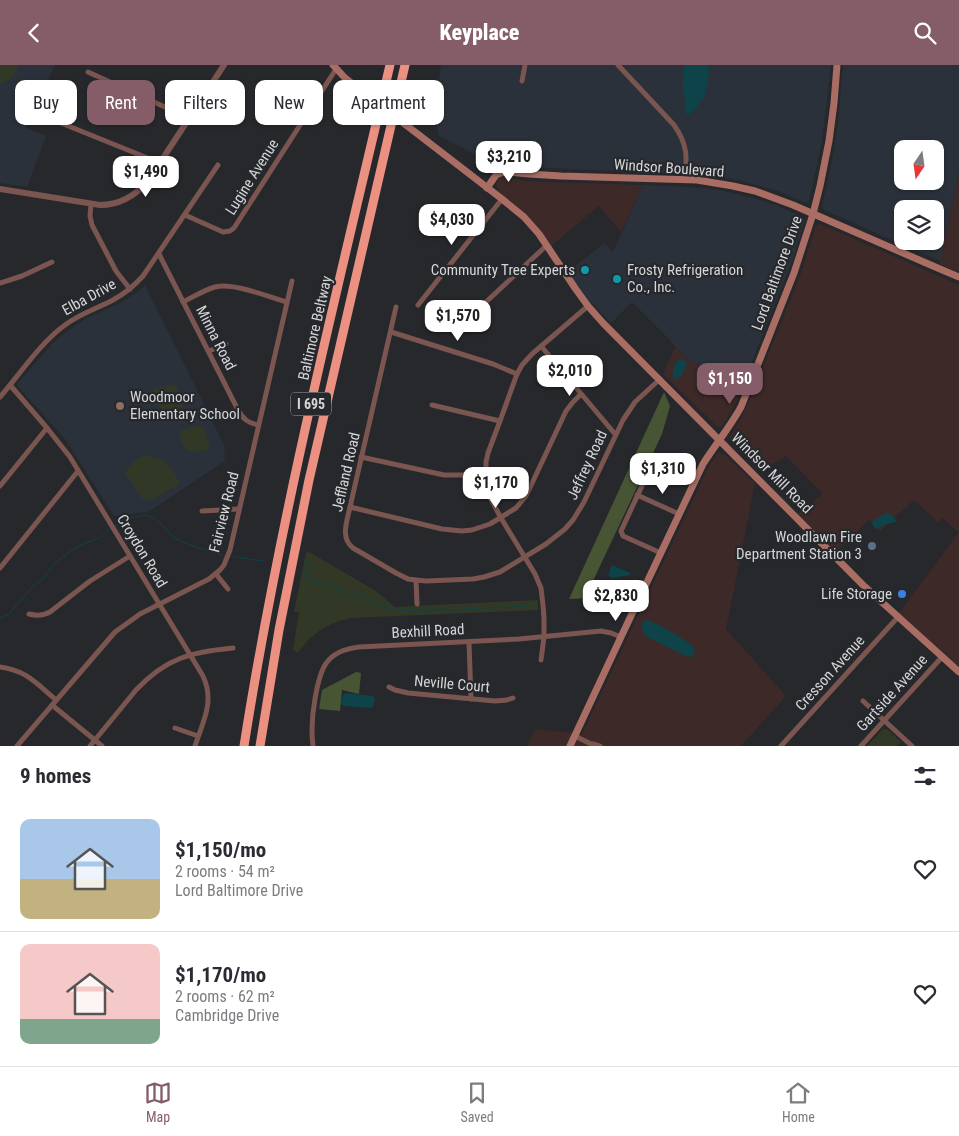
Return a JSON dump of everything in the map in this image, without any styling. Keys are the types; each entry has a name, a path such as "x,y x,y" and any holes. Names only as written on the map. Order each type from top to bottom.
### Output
{"highway":[{"name":"Baltimore Beltway","path":"244,746 285,521 390,65"},
{"name":"Baltimore Beltway","path":"260,746 281,620 304,507 405,65"}],"main road":[{"name":"Lord Baltimore Drive","path":"570,746 698,475 741,407 794,273 820,186 829,141 837,65"},
{"name":"Windsor Mill Road","path":"334,67 368,96 502,199 533,227 588,306 862,585 959,672"},
{"name":"Windsor Boulevard","path":"487,188 496,175 504,172 542,176 685,180 727,185 776,198 959,277"}],"street":[{"path":"214,80 224,65"},
{"path":"522,81 525,65"},
{"path":"618,65 674,125 679,133 686,153 685,180"},
{"name":"Lugine Avenue","path":"185,215 223,232 234,228 334,67"},
{"path":"88,72 165,107"},
{"path":"66,125 160,163"},
{"path":"0,189 91,204 107,205 116,203 134,195 148,181 184,125"},
{"name":"Elba Drive","path":"0,397 46,341 65,325 83,313 113,300 130,289 143,277 218,165"},
{"path":"418,305 502,199"},
{"path":"91,204 90,216 92,225 116,271 130,289"},
{"path":"471,315 547,245"},
{"name":"Minna Road","path":"159,254 241,416 248,422 258,425"},
{"path":"0,283 22,276 52,262"},
{"name":"Fairview Road","path":"17,746 115,631 130,620 209,579 224,565 239,509 292,281"},
{"path":"183,302 216,286 228,285 286,302"},
{"path":"541,660 544,637 541,588 535,574 489,496 485,471 488,453 518,374 526,359 588,306"},
{"name":"Jeffland Road","path":"396,307 345,533 346,541 349,545 402,576 416,580"},
{"path":"390,332 493,364 518,374"},
{"path":"209,351 226,344"},
{"path":"541,346 615,434"},
{"name":"Jeffrey Road","path":"416,580 484,577 500,572 557,537 584,502 625,415 635,402 660,379"},
{"name":"Croydon Road","path":"10,385 59,443 78,471 203,676 209,693 207,708 195,746"},
{"path":"350,507 452,531 477,529 490,524 516,508 526,496 566,411 582,394"},
{"path":"432,405 500,421"},
{"path":"0,486 47,428"},
{"path":"362,457 444,475 464,475 485,471"},
{"path":"661,553 623,536 622,528 654,461 658,457 698,475"},
{"path":"0,568 78,471"},
{"path":"638,495 679,514"},
{"path":"202,511 239,509"},
{"path":"29,614 45,615 90,581 130,556"},
{"path":"216,574 228,589"},
{"path":"416,580 417,604"},
{"name":"Cresson Avenue","path":"781,746 898,617"},
{"name":"Bexhill Road","path":"313,746 312,718 319,675 326,663 343,650 358,647 519,639 601,631 621,637"},
{"path":"469,642 471,699"},
{"path":"90,746 143,683 164,667 189,654 233,648"},
{"name":"Gartside Avenue","path":"861,746 942,657"},
{"path":"0,667 13,669 26,675 102,746"},
{"name":"Neville Court","path":"389,687 400,692 471,699 495,701 513,698"},
{"path":"863,701 912,746"},
{"path":"175,728 198,736"},
{"path":"575,736 591,745 594,743 600,746"}],"shaded area":[{"path":"0,65 55,65 48,80 15,80 15,125 27,125 26,128 46,136 27,187 0,183"},
{"path":"441,65 831,65 822,141 809,201 806,203 778,191 739,180 707,175 529,167 475,154 439,136 437,125 444,125 444,80 439,80"},
{"path":"843,65 959,65 959,172 944,242 944,200 894,200 894,241 824,210 822,206 838,125"},
{"path":"959,172 959,272 939,264 942,250 944,250 944,241"},
{"path":"502,176 524,181 643,185 621,232 599,206 551,246 533,222 499,192 496,185"},
{"path":"643,185 720,190 773,204 803,217 805,221 794,256 744,382 688,360 632,302 611,323 588,299 567,272 605,243 613,252"},
{"path":"820,224 959,285 959,532 942,518 939,523 914,500 880,531 869,520 835,553 797,514 823,494 786,456 760,471 730,439 751,397 800,276 816,226"},
{"path":"915,250 942,250 940,261"},
{"name":"Woodmoor Elementary School","path":"145,285 224,445 225,461 148,512 114,516 65,439 17,385 61,336 85,319 122,302"},
{"path":"675,347 688,360 744,382 735,405 722,426 718,427 663,374"},
{"path":"718,453 724,454 755,483 726,629 786,696 741,746 527,746 535,729 582,734 708,468"},
{"path":"959,532 959,667 899,613"}],"green space":[{"path":"0,65 18,65 12,77 0,84"},
{"path":"173,384 177,387 183,407 171,411 162,409 156,402 153,390"},
{"path":"664,392 670,406 662,434 592,583 641,581 633,596 569,599"},
{"path":"200,425 204,428 210,448 198,452 188,450 182,443 180,431"},
{"path":"144,456 158,459 167,464 174,472 180,484 150,500 143,499 125,473 133,463"},
{"path":"309,552 376,591 395,607 538,600 538,610 350,618 320,630 308,640 298,653 293,650 299,612 294,612 306,553"},
{"path":"356,672 361,673 359,694 342,690 340,711 319,709 322,690"},
{"path":"883,729 887,729 901,742 897,746 867,746"}],"water":[{"path":"684,65 709,65 708,84 704,97 696,109 688,115 685,112"},
{"path":"677,360 682,360 687,364 677,380 673,379 673,376"},
{"path":"886,513 893,516 896,522 875,529 872,524 874,520"},
{"path":"612,565 631,575 612,578 608,575"},
{"path":"645,620 661,626 692,645 694,655 691,657 686,656 647,637 642,629 642,624"},
{"path":"345,693 373,696 375,698 373,707 344,706 341,703"}],"waterway":[{"path":"115,526 129,518 147,515 156,519 174,538 222,555"},
{"path":"0,618 9,614 35,584 41,581 56,562 78,546 101,537 111,528"},
{"path":"234,557 264,561"},
{"path":"304,560 309,562 306,577 308,581 328,585 397,610 458,610 534,605"}],"place":[{"name":"Community Tree Experts","path":"585,270"},
{"name":"Frosty Refrigeration Co., Inc.","path":"617,279"},
{"name":"Woodmoor Elementary School","path":"120,406"},
{"name":"Woodlawn Fire Department Station 3","path":"872,546"},
{"name":"Life Storage","path":"902,594"}]}
